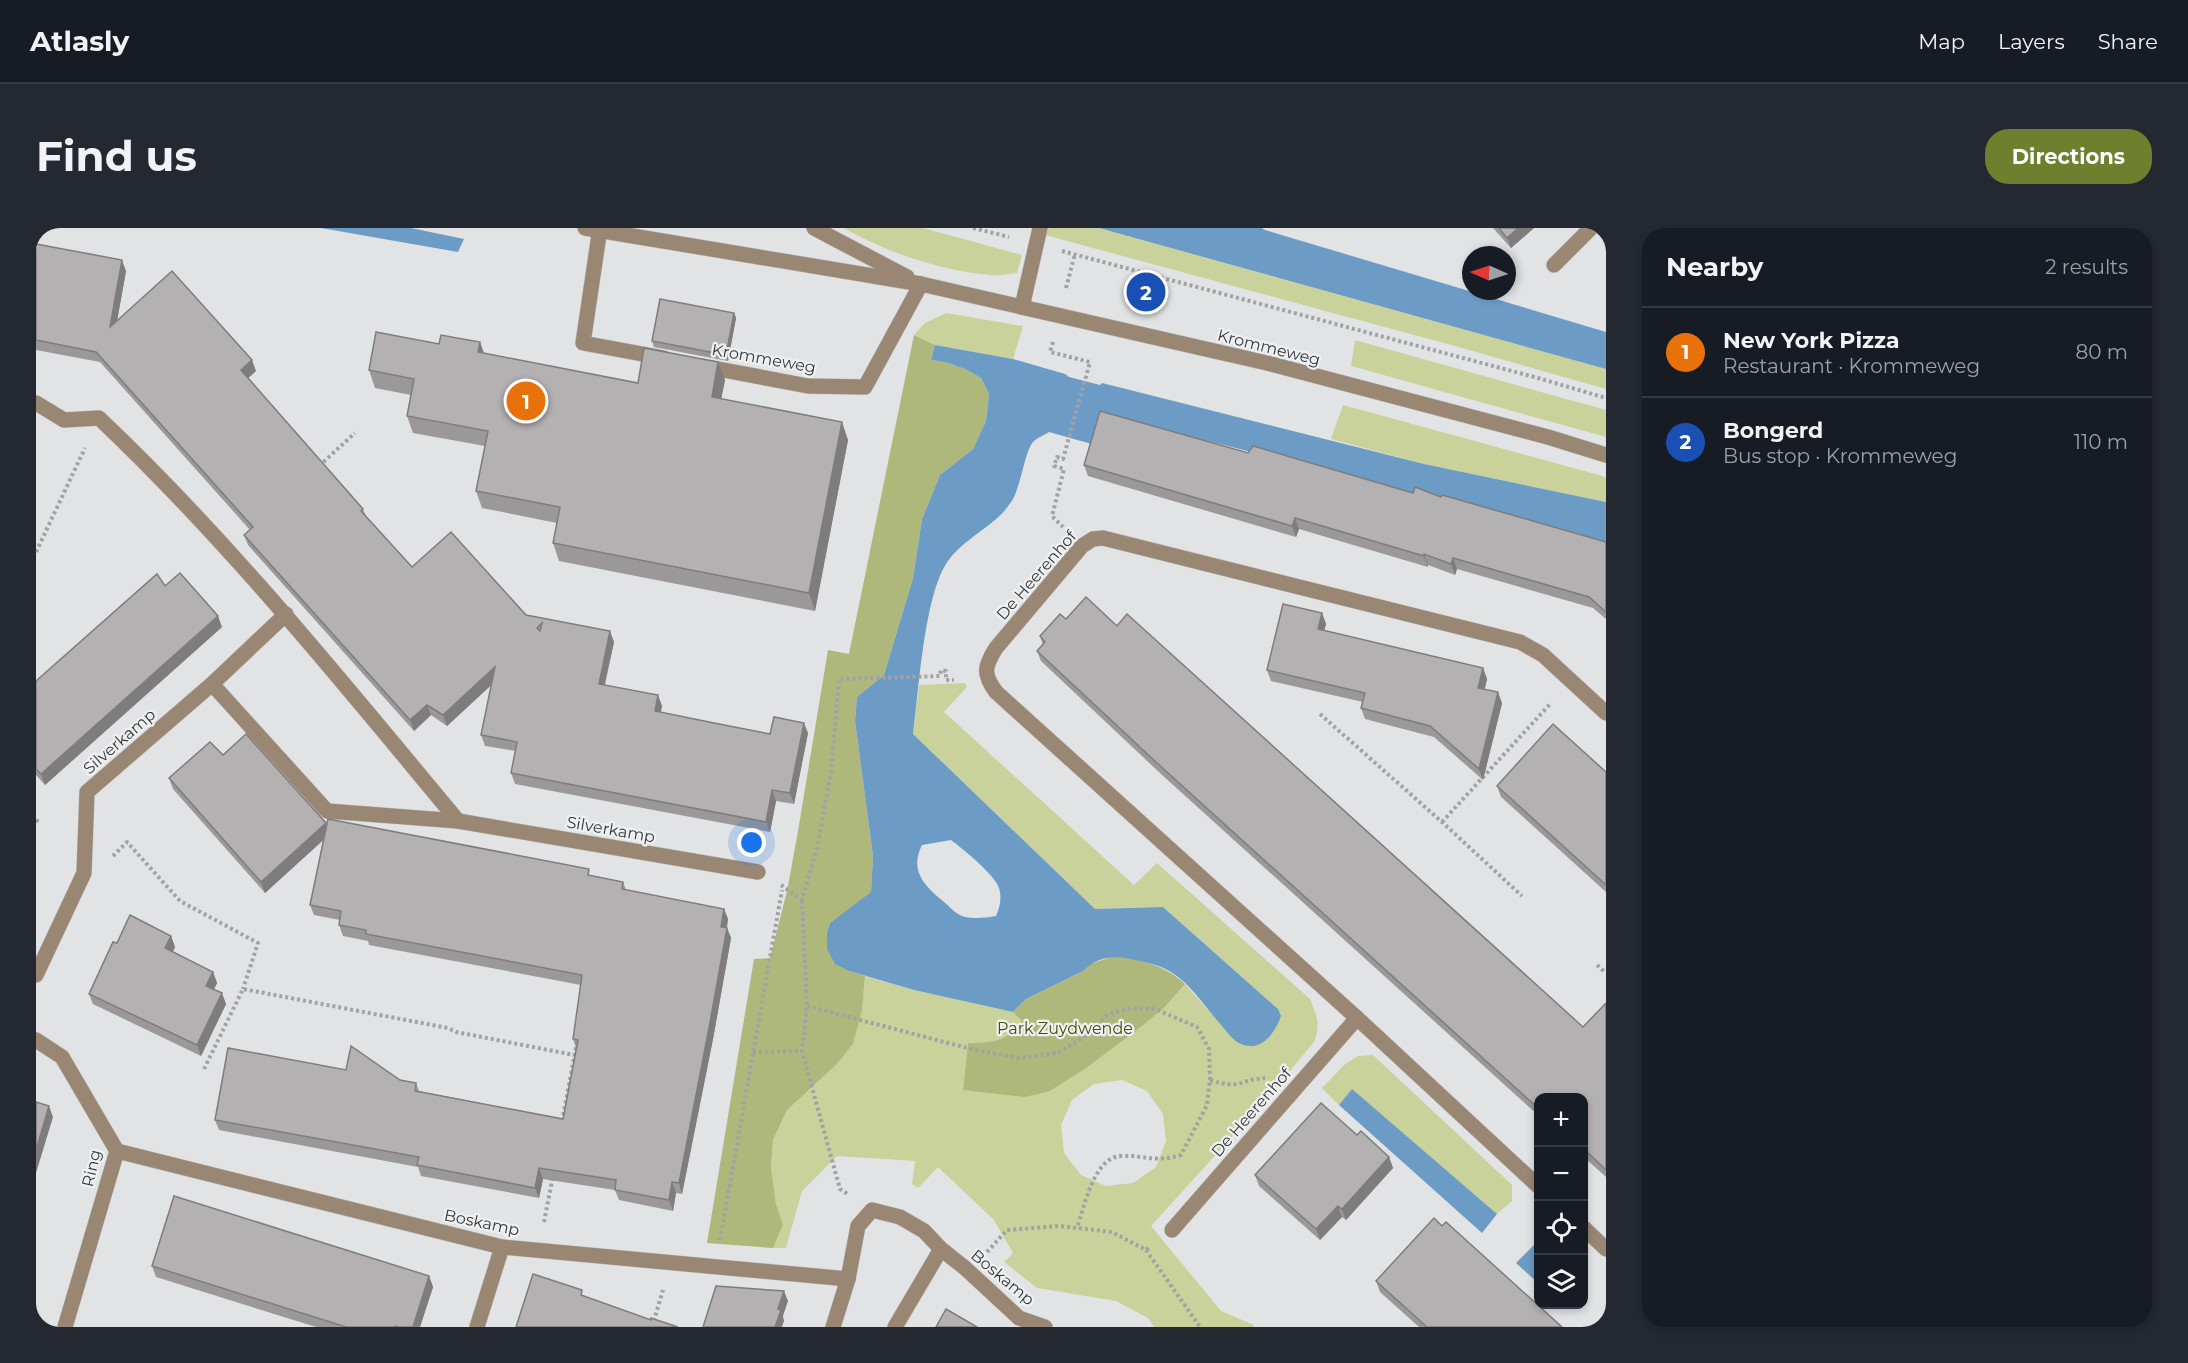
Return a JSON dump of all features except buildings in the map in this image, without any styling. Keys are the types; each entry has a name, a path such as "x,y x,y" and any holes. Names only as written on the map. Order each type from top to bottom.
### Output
{"street":[{"name":"Krommeweg","path":"814,228 921,284"},
{"path":"1022,307 1040,228"},
{"path":"1554,266 1591,228"},
{"name":"Krommeweg","path":"921,284 865,387 808,386 583,343 595,229 921,284 1267,363 1548,437 1606,455"},
{"path":"36,403 64,420 99,418 158,473 286,614 458,821"},
{"name":"De Heerenhof","path":"1534,1181 996,692 986,673 987,661 1082,546 1093,538 1103,538 1520,642 1543,655 1606,713"},
{"name":"Silverkamp","path":"36,975 84,873 87,792 212,684 286,614"},
{"name":"Silverkamp","path":"212,684 327,811 458,821 758,872"},
{"name":"De Heerenhof","path":"1172,1230 1357,1018"},
{"name":"Ring","path":"36,1040 62,1057 117,1151 65,1327"},
{"name":"Boskamp","path":"117,1151 502,1247 848,1279"},
{"path":"833,1327 848,1279 858,1226 872,1210"},
{"name":"Boskamp","path":"872,1210 900,1217 924,1231 1019,1318 1045,1327"},
{"path":"1588,1232 1606,1249"},
{"path":"477,1327 502,1247"},
{"path":"895,1327 941,1249"}],"path":[{"path":"973,228 1606,398"},
{"path":"1067,532 1052,516 1064,468 1054,466 1057,457 1063,459 1088,369"},
{"path":"36,552 99,418"},
{"path":"312,472 355,433"},
{"path":"872,1210 840,1190 802,1051 807,1006 802,900 817,848 831,773 839,679 940,676 941,670 946,671 946,680 954,680"},
{"path":"1442,822 1554,700"},
{"path":"1320,714 1522,896"},
{"path":"108,862 127,842 180,901 258,943 243,989 204,1070"},
{"path":"758,872 768,874 802,900"},
{"path":"716,1266 783,886"},
{"path":"1597,965 1606,973"},
{"path":"243,989 448,1028 456,1032 574,1055"},
{"path":"807,1006 975,1050 1019,1058 1058,1053 1090,1033 1108,1014 1132,1008 1155,1009 1197,1027 1209,1049 1210,1080 1207,1105 1181,1155 1167,1160 1119,1156 1100,1168 1077,1228"},
{"path":"562,1124 579,1032"},
{"path":"753,1052 802,1051"},
{"path":"1210,1080 1227,1086 1263,1078 1271,1080 1288,1097"},
{"path":"539,1251 554,1171"},
{"path":"965,1268 987,1251 1008,1230 1060,1226 1112,1233 1146,1250 1200,1327"},
{"path":"1146,1250 1172,1230"},
{"path":"652,1327 671,1264"}],"green space":[{"path":"844,228 923,228 1022,255 1017,273 993,275 972,273 914,259 877,245"},
{"path":"1049,228 1099,228 1606,369 1606,389 1045,235"},
{"path":"946,313 1023,326 1013,359 935,345 914,335 925,323"},
{"path":"914,335 935,345 931,360 949,363 981,378 989,394 986,421 973,449 940,475 922,519 913,578 884,675 857,697 855,721 873,856 871,893 830,923 827,932 849,971 865,976 862,1011 853,1044 837,1064 787,1110 773,1140 771,1167 776,1204 783,1225 773,1248 707,1243 754,959 770,958 787,891 828,650 849,654"},
{"path":"1355,340 1606,410 1606,437 1351,366"},
{"path":"1343,405 1606,477 1606,502 1424,464 1331,439"},
{"path":"965,683 967,687 944,712 1134,885 1157,863 1310,999 1317,1020 1314,1042 1270,1095 1151,1226 1221,1311 1254,1325 1253,1327 1154,1327 1148,1318 1116,1301 1037,1288 1004,1262 1013,1253 994,1220 938,1167 918,1188 912,1184 915,1161 837,1156 802,1191 786,1248 773,1248 783,1225 776,1204 771,1167 773,1140 787,1110 837,1064 853,1044 862,1011 865,976 914,990 1013,1012 1023,1021 1011,1033 999,1040 968,1043 963,1090 1050,1091 1085,1069 1137,1030 1163,1009 1185,984 1236,1041 1278,1009 1163,907 1095,909 913,734 919,685","holes":["1122,1080 1147,1091 1163,1114 1166,1141 1156,1167 1133,1183 1106,1186 1081,1175 1064,1153 1061,1125 1072,1100 1094,1084"]},
{"name":"Park Zuydwende","path":"1114,956 1161,968 1185,984 1163,1009 1137,1030 1085,1069 1050,1091 1025,1097 963,1090 968,1043 999,1040 1005,1037 1022,1021 1013,1012 1026,999 1083,971 1090,964"},
{"path":"1373,1055 1512,1185 1512,1201 1497,1214 1352,1090 1339,1105 1322,1088 1344,1065 1358,1056"}],"water":[{"path":"321,228 411,228 464,239 458,252"},
{"path":"1099,228 1262,228 1462,289 1462,300 1499,300 1606,332 1606,369"},
{"path":"935,345 1013,359 1100,385 1102,383 1424,464 1606,502 1606,549 1421,495 1105,415 1095,445 1049,432 1033,442 1011,502 997,518 963,545 948,561 933,596 928,619 913,734 1095,909 1163,907 1278,1009 1281,1016 1275,1029 1265,1041 1259,1044 1252,1046 1237,1042 1181,979 1164,968 1141,961 1117,957 1099,960 1083,971 1026,999 1013,1012 914,990 849,971 835,964 827,949 827,932 830,923 871,892 873,856 855,721 857,697 884,675 913,578 922,519 940,475 973,449 986,421 989,394 981,378 949,363 931,360","holes":["951,840 992,876 999,888 1000,899 996,916 981,918 962,916 925,884 917,863 922,845"]},
{"path":"1352,1089 1497,1214 1482,1233 1339,1105"},
{"path":"1534,1245 1534,1279 1516,1263"}],"place":[{"name":"Bongerd","path":"1146,292"},
{"name":"New York Pizza","path":"526,401"}]}
